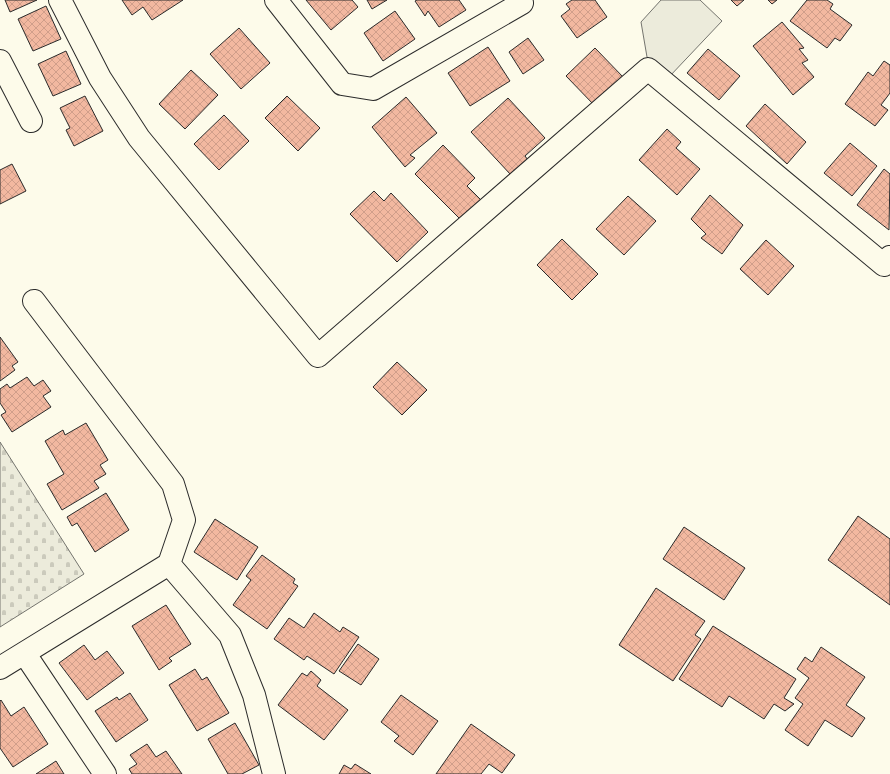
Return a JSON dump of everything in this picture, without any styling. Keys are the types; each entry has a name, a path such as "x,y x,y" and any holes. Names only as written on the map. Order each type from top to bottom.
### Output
{"street":[{"path":"60,0 100,78 140,138 318,356 648,69 884,265 890,257"},
{"path":"276,0 342,84 373,89 522,3"},
{"path":"0,61 31,121"},
{"path":"0,668 169,564 184,520 173,484 34,301"},
{"path":"169,564 230,635 254,695 274,774"},
{"path":"25,654 105,774"}],"green space":[{"path":"661,0 700,0 722,21 669,77 647,57 641,22"},
{"path":"0,442 84,574 0,627"}],"building":[{"path":"5,0 37,0 10,12"},
{"path":"122,0 183,0 152,20 143,7 132,15"},
{"path":"306,0 352,0 358,7 331,30"},
{"path":"367,0 387,0 372,9"},
{"path":"459,0 466,10 439,27 428,11 425,16 415,1"},
{"path":"572,0 595,0 607,17 577,38 561,16 570,9 566,4"},
{"path":"731,0 744,0 737,6"},
{"path":"768,0 777,0 772,4"},
{"path":"807,0 827,0 833,4 830,9 852,25 840,41 835,38 827,48 790,21"},
{"path":"46,6 61,39 33,51 18,19"},
{"path":"395,11 415,39 383,61 364,33"},
{"path":"782,22 804,48 799,49 808,60 802,63 814,77 793,95 753,46"},
{"path":"239,28 270,63 241,89 210,54"},
{"path":"528,38 544,60 523,74 509,52"},
{"path":"488,47 510,81 470,106 448,73"},
{"path":"595,48 624,78 595,106 566,76"},
{"path":"708,49 740,76 719,100 687,73"},
{"path":"66,51 81,84 53,96 38,64"},
{"path":"884,61 890,65 890,93 881,105 888,110 875,126 845,104 868,72 873,76"},
{"path":"191,70 218,95 185,129 159,104"},
{"path":"85,96 103,131 74,146 66,130 70,128 60,108"},
{"path":"287,96 320,128 298,151 265,118"},
{"path":"406,97 437,133 410,155 415,158 405,167 372,127"},
{"path":"508,98 545,138 525,156 528,160 511,175 471,132"},
{"path":"765,104 806,142 787,164 746,126"},
{"path":"224,115 249,141 219,170 194,144"},
{"path":"667,129 681,142 676,148 700,169 677,195 639,160"},
{"path":"850,143 877,166 852,196 824,173"},
{"path":"443,145 475,178 467,186 481,200 461,220 415,174"},
{"path":"12,164 26,191 0,204 0,170"},
{"path":"884,169 890,174 889,230 857,205"},
{"path":"374,191 384,201 391,193 428,232 397,262 350,214"},
{"path":"710,195 743,225 722,254 701,238 706,234 691,219"},
{"path":"628,196 656,221 624,255 596,229"},
{"path":"562,239 598,274 572,300 537,265"},
{"path":"766,240 794,266 768,295 740,269"},
{"path":"0,337 18,362 12,366 15,370 0,381"},
{"path":"397,362 427,390 402,415 373,387"},
{"path":"27,377 34,386 43,380 51,391 43,396 51,407 12,432 1,415 6,412 0,403 0,389 7,384 10,388"},
{"path":"86,423 108,460 100,465 106,474 94,481 99,488 62,510 47,484 64,474 45,441 63,430 65,435"},
{"path":"106,493 129,530 95,552 77,523 72,526 67,517"},
{"path":"858,516 890,539 890,605 828,560"},
{"path":"215,519 258,547 237,580 194,552"},
{"path":"684,527 745,568 724,600 663,559"},
{"path":"262,555 295,579 293,583 298,586 267,629 233,605 251,580 246,576"},
{"path":"656,588 705,621 695,635 701,639 673,681 619,645"},
{"path":"166,605 191,644 169,658 172,661 159,670 132,626"},
{"path":"314,613 340,632 343,627 359,637 334,674 307,656 304,660 274,639 289,618 304,628"},
{"path":"713,626 796,679 784,698 794,704 785,711 774,704 764,719 729,696 722,707 679,679"},
{"path":"358,644 379,659 361,685 339,671"},
{"path":"84,645 95,660 107,651 124,673 87,700 59,663"},
{"path":"821,647 865,677 846,705 865,718 852,737 825,720 808,746 785,730 803,704 795,698 809,678 797,669 805,657 812,662"},
{"path":"195,669 202,680 207,677 229,713 197,731 169,685"},
{"path":"311,671 321,680 317,686 348,710 324,740 278,705 302,673 307,676"},
{"path":"130,693 148,720 116,742 95,711 117,697 119,700"},
{"path":"401,695 438,721 413,755 394,741 399,736 381,722"},
{"path":"1,700 11,716 24,707 48,744 13,767 0,748"},
{"path":"235,723 259,765 242,774 228,774 208,739"},
{"path":"471,724 515,755 502,773 489,764 481,774 436,774"},
{"path":"147,744 156,757 166,751 182,774 132,774 129,769 137,764 130,755"},
{"path":"56,761 64,774 36,774"},
{"path":"355,764 371,774 339,774 344,765 351,769"}]}
